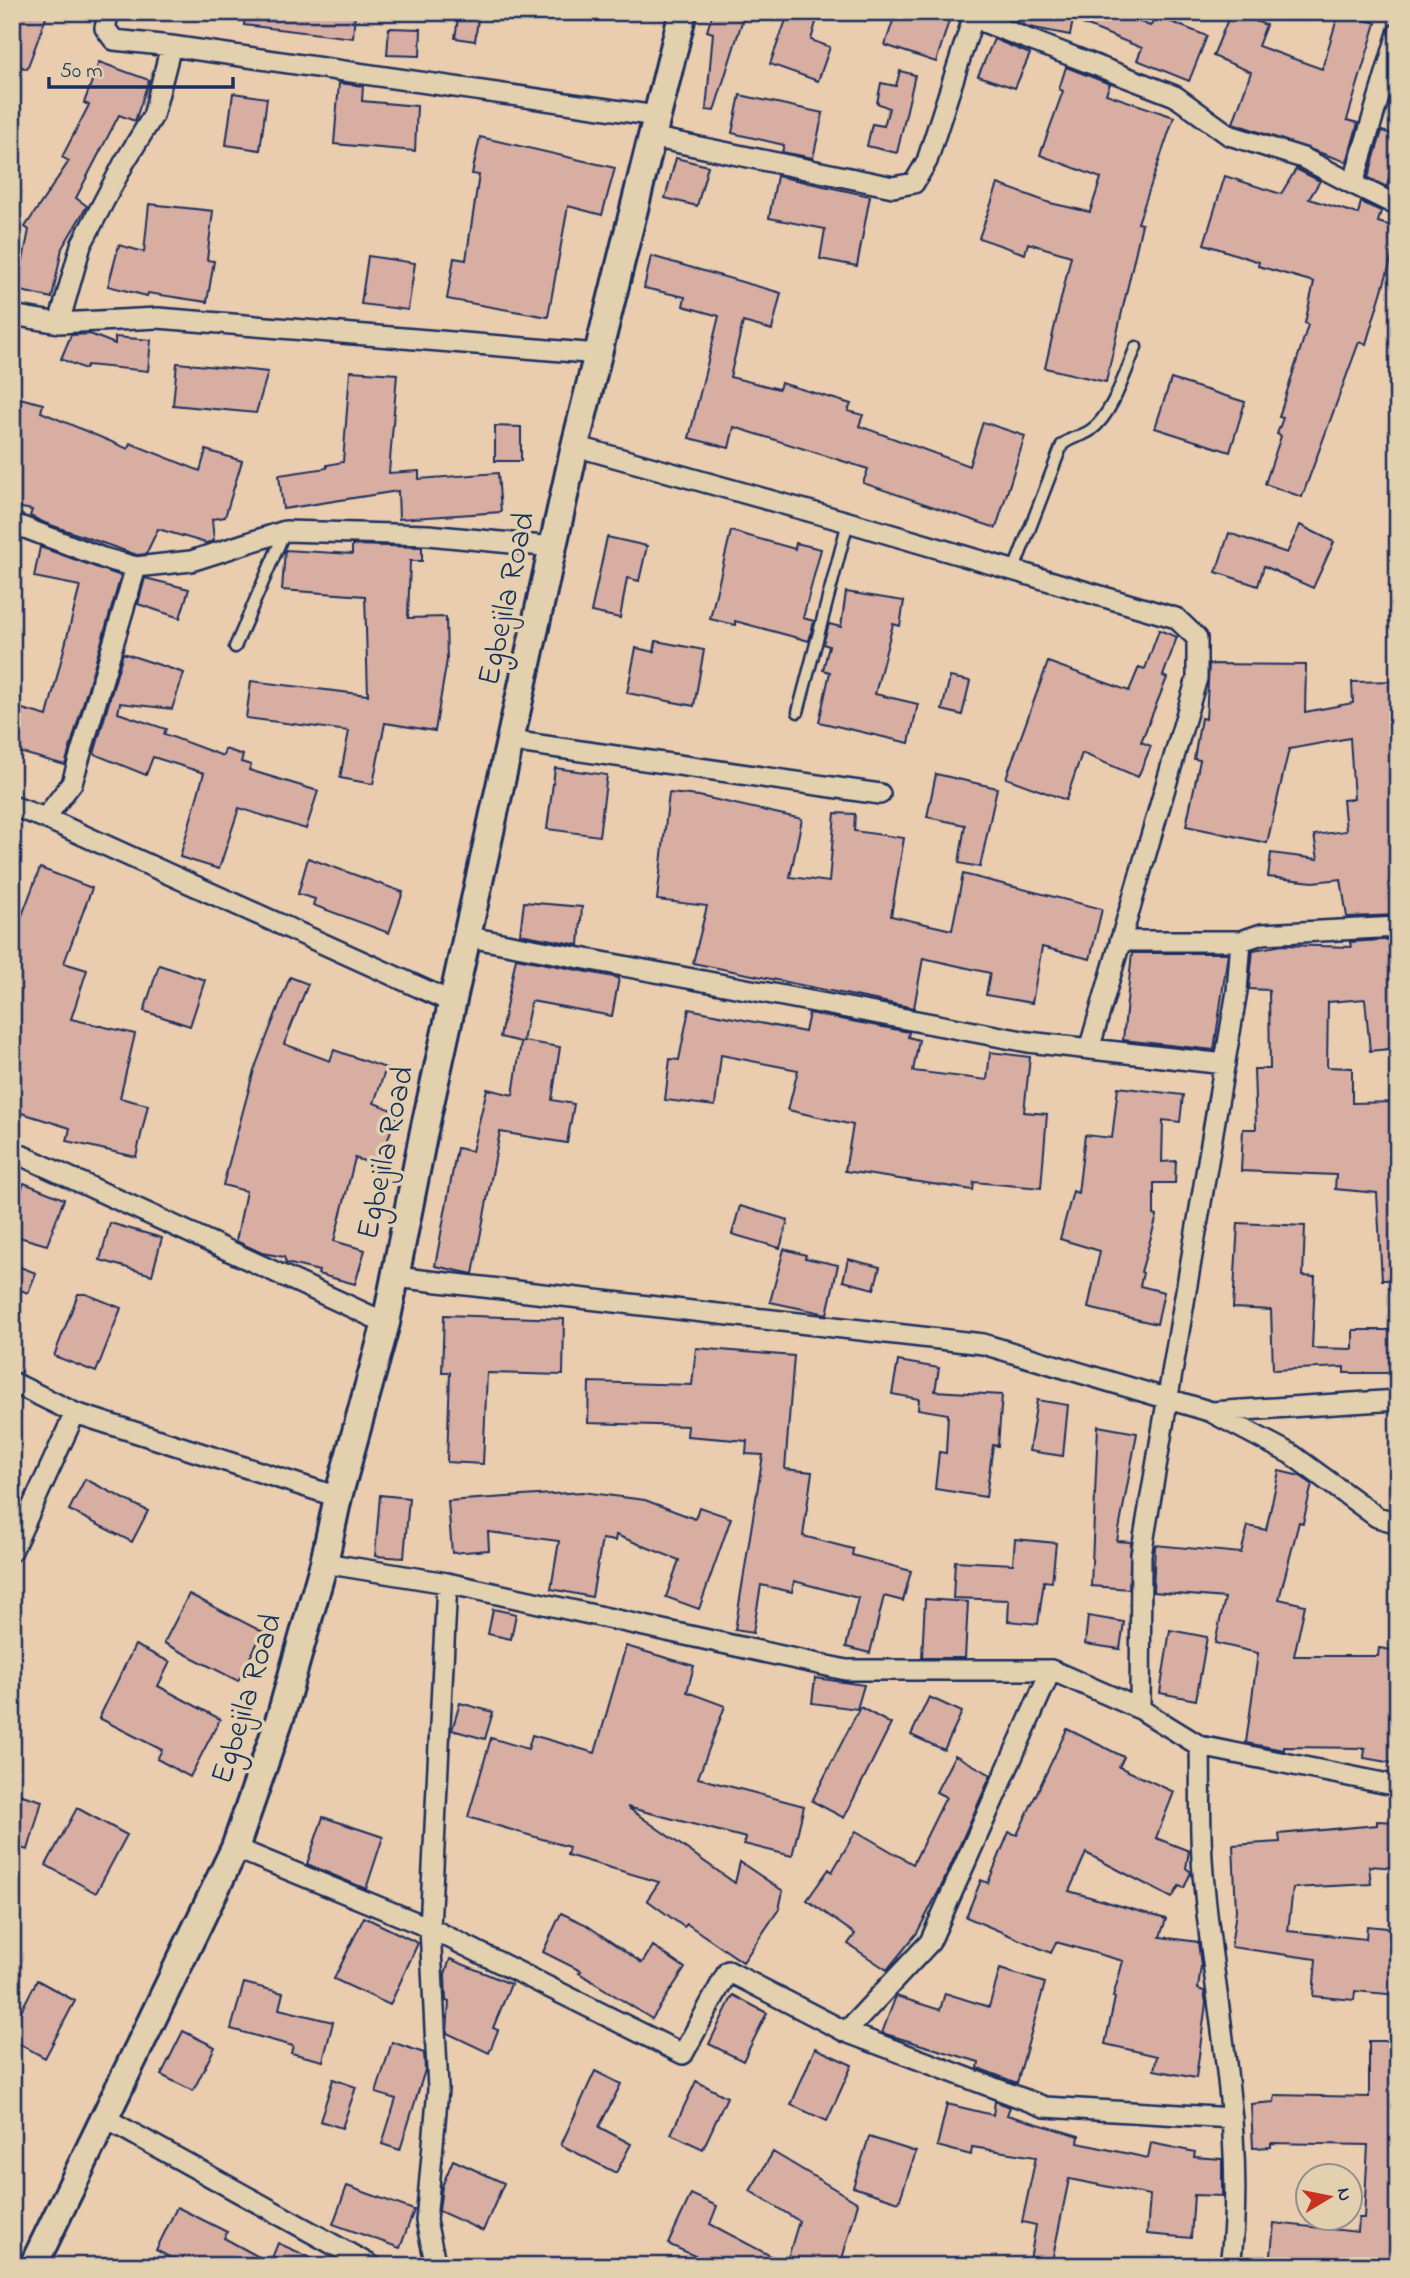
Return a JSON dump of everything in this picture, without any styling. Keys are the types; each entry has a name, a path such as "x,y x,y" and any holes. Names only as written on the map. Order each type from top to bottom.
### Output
{"street":[{"path":"109,12 105,27 114,40 171,46 654,126 893,187 914,183 927,161 974,14 985,23 1175,96 1230,135 1303,158 1398,206"},
{"name":"Egbejila Road","path":"33,2266 235,1848 281,1715 324,1563 338,1497 386,1323 575,446 683,12"},
{"path":"1353,184 1398,33"},
{"path":"59,323 81,245 124,163 153,116 171,46"},
{"path":"12,315 59,323 158,318 599,354"},
{"path":"575,446 1176,618 1198,638 1197,678 1090,1046"},
{"path":"12,523 136,567 191,561 285,531 428,535 553,547"},
{"path":"46,818 72,783 136,567"},
{"path":"511,741 880,794"},
{"path":"12,806 46,818 454,1003"},
{"path":"1120,941 1241,941 1262,934 1398,927"},
{"path":"468,937 1028,1042 1090,1046 1225,1064"},
{"path":"1140,1709 1141,1555 1170,1398 1225,1064 1237,990 1241,941"},
{"path":"12,1151 386,1323"},
{"path":"395,1277 984,1344 1212,1412 1291,1454 1377,1517 1398,1523"},
{"path":"12,1382 75,1413 338,1497"},
{"path":"1212,1412 1398,1400"},
{"path":"12,1550 75,1413"},
{"path":"324,1563 447,1583 845,1670 1051,1670 1140,1709 1200,1746 1398,1786"},
{"path":"436,2266 426,2221 438,2089 430,1928 447,1583"},
{"path":"846,2032 930,1942 1051,1670"},
{"path":"1200,1746 1203,1882 1232,2118 1235,2229 1230,2266"},
{"path":"235,1848 430,1928 683,2054 728,1971 846,2032 1045,2107 1232,2118"},
{"path":"103,2117 372,2266"}],"lane":[{"path":"1013,572 1062,445 1072,436 1092,430 1113,401 1136,348"},
{"path":"798,712 848,522"},
{"path":"235,647 285,531"}],"building":[{"path":"12,12 48,12 27,69 12,63"},
{"path":"245,12 355,12 353,38 244,25"},
{"path":"459,12 479,12 475,41 455,38"},
{"path":"713,12 745,12 714,111 706,110 713,33 707,31"},
{"path":"789,12 819,12 811,40 830,47 818,81 770,64"},
{"path":"896,12 922,12 949,21 936,62 885,45"},
{"path":"1005,12 1116,12 1150,26 1159,17 1207,36 1189,81 1137,60 1142,48 1073,20 1070,35 1029,27 1005,17"},
{"path":"1231,12 1266,25 1258,46 1322,69 1339,12 1376,23 1347,120 1358,123 1347,162 1233,123 1251,72 1213,56"},
{"path":"389,28 421,29 420,56 387,55"},
{"path":"994,39 1030,54 1015,88 978,76"},
{"path":"99,62 149,80 135,121 119,115 76,198 87,206 62,248 52,298 17,290 29,230 25,227 69,161 62,157 89,105 84,103"},
{"path":"1066,67 1110,84 1106,94 1174,117 1138,223 1142,224 1106,382 1045,368 1071,256 1028,243 1025,254 979,238 998,184 1050,203 1090,212 1101,178 1040,155 1063,91 1059,89"},
{"path":"900,71 915,75 897,153 867,146 872,124 884,126 889,108 877,103 881,83 896,86"},
{"path":"339,83 363,86 362,101 417,106 415,151 334,144"},
{"path":"233,93 267,98 260,150 226,145"},
{"path":"740,95 823,113 813,158 782,152 784,145 732,133"},
{"path":"1382,131 1398,136 1387,187 1368,178"},
{"path":"480,137 615,168 602,215 568,206 548,317 447,299 454,258 466,260 479,175 472,174"},
{"path":"676,158 708,166 697,206 665,198"},
{"path":"1296,169 1320,181 1309,199 1358,214 1361,202 1381,211 1378,222 1398,228 1398,237 1366,344 1359,342 1302,497 1265,484 1281,436 1277,434 1283,418 1279,417 1308,325 1305,323 1314,282 1258,266 1259,262 1204,244 1225,176 1281,194"},
{"path":"777,176 870,196 857,266 820,259 825,229 769,218"},
{"path":"149,204 213,211 207,260 214,261 207,302 148,293 147,296 108,286 119,245 144,252"},
{"path":"368,256 415,263 408,310 361,304"},
{"path":"651,256 781,293 772,330 743,322 730,377 779,389 781,383 851,404 848,411 863,415 859,426 969,466 983,422 1025,436 996,528 863,483 868,469 734,427 729,448 689,438 719,316 683,306 685,297 644,288"},
{"path":"90,334 115,344 115,337 151,340 148,371 87,365 85,369 61,359 71,335"},
{"path":"177,363 268,372 256,413 173,405"},
{"path":"350,371 397,374 389,473 419,471 419,479 498,473 501,512 399,519 398,491 283,509 279,475 327,468 327,465 343,462"},
{"path":"1171,379 1245,402 1230,452 1155,428"},
{"path":"12,396 43,404 41,412 128,449 130,443 200,471 206,450 242,461 225,517 212,519 214,541 206,543 158,529 146,554 137,555 45,523 30,516 32,510 12,506"},
{"path":"495,426 521,427 521,461 495,461"},
{"path":"1300,525 1334,542 1313,588 1264,566 1258,586 1216,572 1229,533 1287,553"},
{"path":"731,531 795,549 796,543 821,549 803,618 814,621 809,641 735,621 735,625 710,619"},
{"path":"607,537 647,546 639,581 627,578 620,618 591,612"},
{"path":"352,545 422,547 422,561 410,561 408,618 446,617 447,660 435,731 385,723 373,784 340,778 349,731 246,718 251,681 368,695 365,596 282,590 285,550 352,554"},
{"path":"40,547 121,576 65,765 12,750 12,706 47,716 80,586 34,577"},
{"path":"145,578 189,589 180,618 138,604"},
{"path":"846,592 904,601 900,626 893,624 875,694 918,704 909,743 819,722 830,672 823,670 829,646 823,644 829,624 841,627"},
{"path":"1159,630 1177,637 1163,676 1167,678 1141,742 1151,746 1138,777 1082,753 1066,800 1006,778 1048,662 1129,691 1139,667 1145,669"},
{"path":"656,641 704,650 694,706 627,693 636,648 654,652"},
{"path":"123,653 184,673 172,709 120,703 118,713 166,729 164,734 223,756 225,749 243,755 241,762 251,765 249,770 318,791 306,829 239,808 219,869 180,857 204,773 153,757 146,775 94,754"},
{"path":"1209,664 1306,665 1305,712 1353,703 1352,682 1398,681 1398,728 1389,728 1394,795 1398,795 1398,915 1347,917 1341,879 1313,882 1268,877 1271,853 1318,859 1314,835 1346,831 1343,800 1354,799 1350,738 1289,749 1267,843 1186,826 1200,760 1194,759 1201,718 1206,719"},
{"path":"950,677 970,681 962,715 942,710"},
{"path":"555,768 607,775 599,836 547,829"},
{"path":"936,774 997,788 980,867 959,863 965,825 927,817"},
{"path":"669,793 699,796 802,819 790,877 829,882 835,813 855,814 854,831 904,838 891,916 952,930 963,874 1102,909 1090,959 1042,947 1032,1003 986,995 990,973 923,958 914,1008 693,963 707,906 657,900"},
{"path":"308,858 403,892 389,933 313,905 315,899 298,894"},
{"path":"40,868 92,888 64,963 87,970 71,1019 135,1034 120,1098 148,1105 136,1157 67,1141 70,1128 12,1110 12,942"},
{"path":"524,902 582,907 579,945 520,934"},
{"path":"1398,939 1398,1048 1370,1051 1365,999 1328,1002 1327,1067 1352,1068 1352,1103 1398,1102 1398,1280 1382,1280 1377,1193 1335,1189 1336,1175 1241,1171 1243,1129 1256,1129 1254,1069 1270,1069 1269,990 1249,989 1253,950 1283,945 1351,947 1350,942"},
{"path":"1132,953 1228,953 1214,1050 1123,1040"},
{"path":"516,958 619,978 612,1016 531,1001 523,1041 560,1047 552,1100 574,1104 567,1143 500,1132 473,1274 435,1266 457,1148 472,1151 487,1089 513,1095 521,1042 500,1037"},
{"path":"159,965 205,980 190,1026 144,1011"},
{"path":"290,977 308,984 284,1044 330,1061 334,1050 386,1068 374,1103 397,1112 379,1166 355,1158 334,1241 365,1250 355,1284 286,1263 284,1257 262,1253 236,1241 246,1191 223,1185 254,1070"},
{"path":"689,1009 805,1032 809,1013 909,1032 908,1037 919,1040 913,1071 987,1080 990,1052 1030,1057 1024,1112 1047,1114 1041,1188 974,1182 973,1190 845,1171 853,1125 788,1110 798,1070 721,1055 715,1106 665,1100 670,1059 679,1060"},
{"path":"1118,1087 1183,1095 1180,1122 1163,1120 1162,1162 1176,1161 1175,1183 1154,1183 1154,1215 1157,1216 1141,1272 1140,1286 1164,1292 1157,1324 1088,1308 1100,1251 1060,1239 1073,1191 1078,1193 1085,1135 1112,1138"},
{"path":"24,1183 64,1199 47,1245 12,1235 12,1214"},
{"path":"740,1206 788,1220 780,1248 732,1234"},
{"path":"110,1223 162,1238 152,1275 100,1260"},
{"path":"1238,1223 1305,1226 1303,1276 1315,1277 1312,1348 1353,1349 1353,1330 1395,1330 1398,1365 1395,1365 1395,1373 1344,1373 1344,1367 1273,1370 1271,1310 1233,1308"},
{"path":"784,1249 806,1255 805,1258 838,1265 827,1314 770,1302"},
{"path":"848,1259 880,1267 874,1289 843,1281"},
{"path":"12,1264 36,1273 28,1293 12,1287"},
{"path":"78,1294 86,1294 121,1308 96,1372 54,1356"},
{"path":"444,1315 564,1319 563,1375 487,1373 483,1464 447,1462 450,1372 442,1372"},
{"path":"696,1348 794,1356 785,1469 812,1472 803,1536 853,1549 852,1555 911,1571 903,1601 884,1596 870,1653 846,1647 858,1598 794,1581 792,1592 761,1585 753,1633 735,1630 763,1455 746,1454 747,1441 687,1436 688,1426 588,1423 589,1382 692,1385"},
{"path":"898,1361 939,1368 935,1391 1002,1395 998,1446 993,1445 986,1497 935,1489 939,1452 946,1453 948,1414 918,1409 919,1399 892,1394"},
{"path":"1037,1400 1068,1405 1063,1456 1029,1451"},
{"path":"1098,1426 1137,1433 1117,1541 1131,1542 1129,1589 1091,1586"},
{"path":"1279,1471 1300,1476 1312,1484 1303,1523 1299,1522 1279,1599 1305,1605 1294,1656 1378,1656 1379,1648 1398,1651 1398,1764 1364,1758 1365,1748 1284,1747 1284,1750 1246,1743 1258,1653 1215,1643 1225,1598 1153,1592 1155,1545 1241,1553 1248,1526 1266,1530"},
{"path":"85,1479 148,1511 132,1542 69,1510"},
{"path":"582,1492 645,1500 695,1519 699,1507 731,1518 699,1609 666,1597 679,1560 616,1535 615,1541 602,1539 592,1597 551,1589 559,1541 488,1532 489,1550 452,1553 448,1501"},
{"path":"380,1495 409,1498 404,1558 375,1556"},
{"path":"1015,1539 1056,1543 1052,1582 1044,1581 1038,1624 1008,1621 1009,1600 953,1598 955,1561 1013,1564"},
{"path":"189,1594 263,1632 238,1681 164,1643"},
{"path":"925,1599 968,1602 965,1658 922,1658"},
{"path":"493,1609 516,1614 511,1639 488,1634"},
{"path":"1088,1616 1124,1622 1120,1649 1085,1644"},
{"path":"1170,1630 1207,1637 1196,1700 1160,1693"},
{"path":"135,1645 170,1662 158,1686 220,1719 190,1777 157,1759 162,1750 99,1718"},
{"path":"626,1646 694,1666 687,1692 725,1706 698,1778 804,1806 792,1856 744,1844 746,1838 627,1807 735,1883 740,1862 783,1891 779,1909 743,1962 687,1924 684,1927 647,1900 659,1882 567,1855 569,1847 468,1817 491,1738 528,1749 532,1735 595,1753"},
{"path":"815,1678 864,1685 857,1709 812,1703"},
{"path":"929,1697 962,1712 944,1750 911,1735"},
{"path":"460,1703 493,1712 485,1739 452,1730"},
{"path":"860,1707 891,1724 844,1818 812,1801"},
{"path":"1067,1729 1124,1757 1119,1767 1174,1792 1156,1838 1189,1851 1186,1868 1191,1872 1184,1888 1179,1886 1172,1898 1086,1853 1069,1891 1166,1919 1160,1937 1198,1942 1201,1966 1198,1989 1204,1991 1206,2003 1196,2078 1154,2070 1157,2056 1105,2044 1115,1998 1113,1997 1123,1961 1056,1942 1051,1953 966,1917 981,1880 988,1883 1009,1832 1017,1835"},
{"path":"955,1755 991,1775 943,1883 917,1933 887,1970 848,1944 855,1934 807,1900 829,1869 832,1872 856,1831 913,1864 946,1797 936,1792"},
{"path":"12,1792 42,1801 28,1850 12,1846"},
{"path":"77,1808 127,1835 96,1893 46,1865"},
{"path":"323,1817 383,1837 366,1889 307,1864"},
{"path":"1377,1821 1398,1822 1398,1868 1369,1866 1371,1884 1293,1888 1288,1931 1366,1939 1367,1926 1398,1929 1398,1995 1355,1991 1354,2000 1313,1996 1316,1959 1231,1947 1236,1911 1233,1845 1280,1842 1279,1834 1377,1825"},
{"path":"561,1913 585,1924 642,1963 653,1946 685,1968 652,2019 579,1973 581,1971 543,1952"},
{"path":"364,1917 418,1943 390,2005 334,1979"},
{"path":"450,1959 511,1984 493,2028 498,2030 489,2053 447,2033 449,2002 446,2001 445,1974"},
{"path":"1000,1969 1045,1983 1017,2083 978,2068 979,2062 882,2033 896,1996 940,2010 945,1993 989,2007"},
{"path":"37,1980 75,2001 45,2058 12,2040 12,2028"},
{"path":"244,1983 283,1993 279,2009 333,2022 323,2061 291,2053 293,2046 231,2029"},
{"path":"733,1995 767,2013 743,2061 709,2044"},
{"path":"183,2031 215,2047 193,2091 161,2075"},
{"path":"1369,2041 1398,2041 1398,2266 1328,2258 1327,2266 1270,2266 1274,2223 1294,2225 1294,2232 1364,2232 1368,2145 1271,2143 1271,2147 1253,2148 1251,2104 1274,2102 1275,2095 1369,2097"},
{"path":"392,2042 424,2053 425,2070 400,2150 382,2144 396,2099 376,2093"},
{"path":"815,2048 852,2065 827,2121 791,2105"},
{"path":"595,2071 621,2084 599,2127 631,2144 616,2173 561,2145"},
{"path":"333,2079 356,2087 342,2128 320,2121"},
{"path":"696,2081 727,2097 703,2149 671,2134"},
{"path":"995,2101 1010,2107 1007,2115 1079,2136 1078,2143 1148,2158 1151,2143 1195,2152 1194,2157 1222,2159 1222,2196 1194,2195 1191,2238 1147,2234 1150,2195 1069,2179 1051,2266 1029,2266 1036,2225 1022,2222 1036,2157 972,2147 971,2155 937,2146 947,2104 993,2115"},
{"path":"869,2137 916,2152 899,2202 853,2187"},
{"path":"773,2152 858,2203 840,2266 717,2266 668,2244 691,2194 717,2206 710,2224 786,2264 799,2221 750,2191"},
{"path":"453,2160 504,2183 483,2231 439,2211 442,2186"},
{"path":"347,2186 414,2210 400,2248 333,2224"},
{"path":"177,2207 227,2232 224,2238 270,2263 278,2243 329,2266 186,2266 156,2250"}]}
